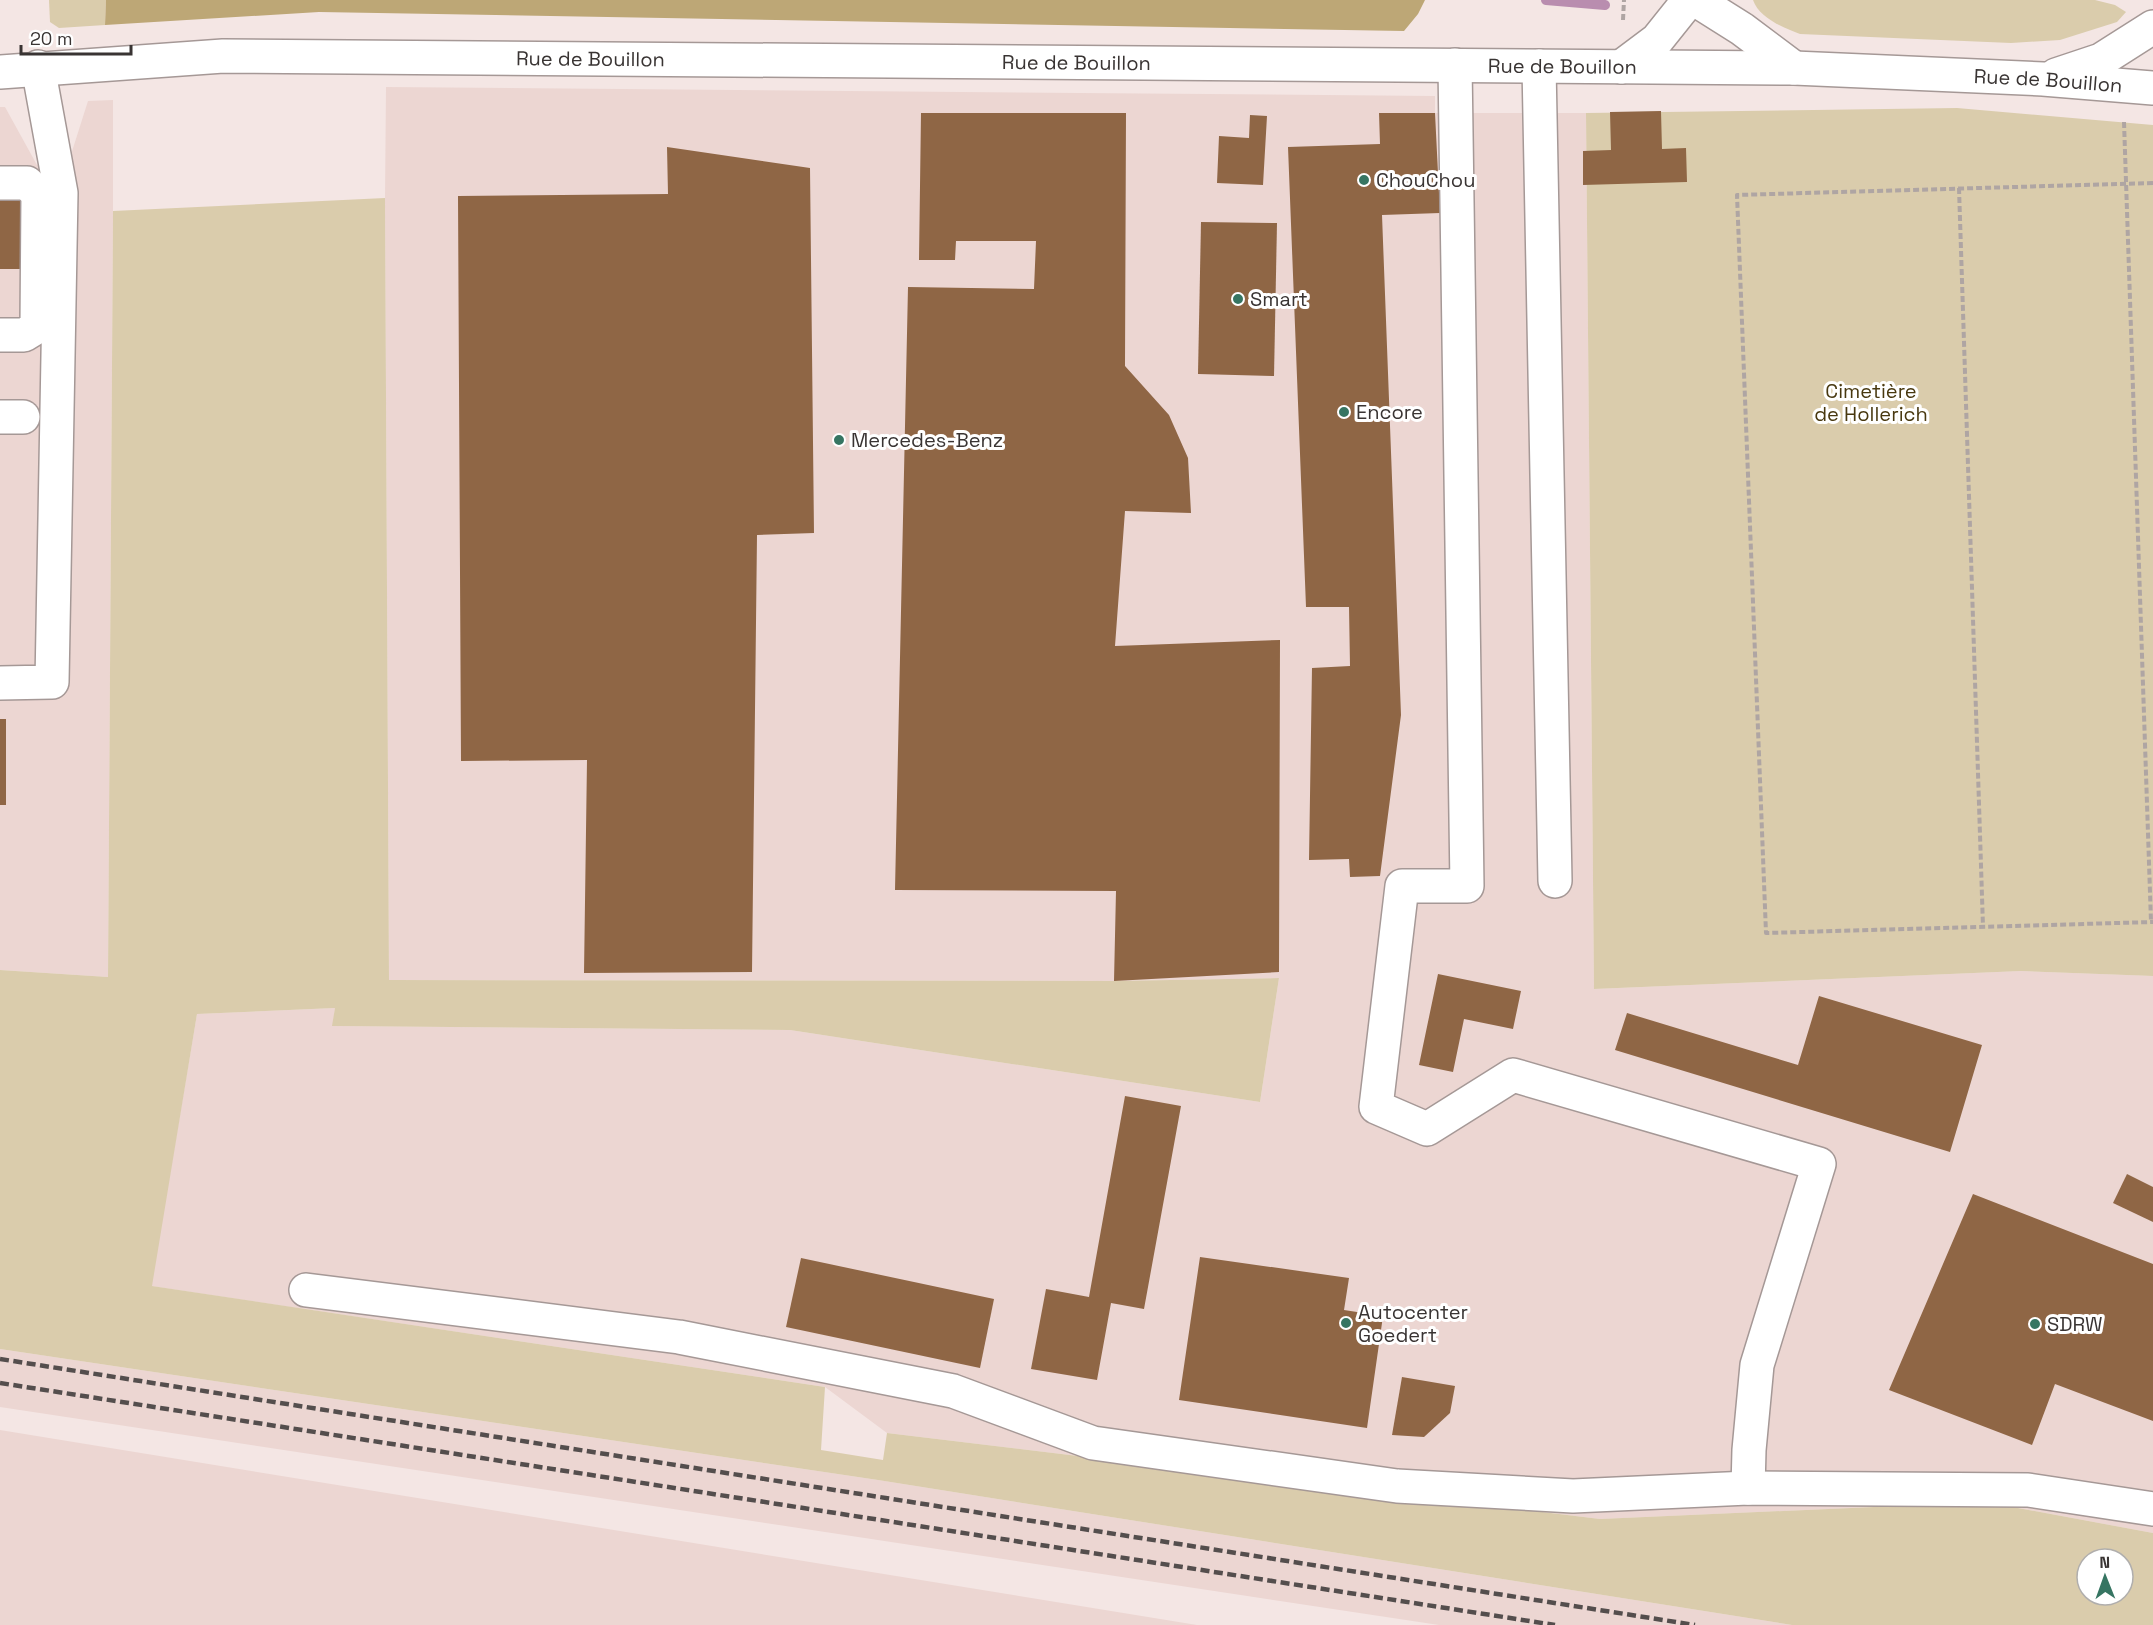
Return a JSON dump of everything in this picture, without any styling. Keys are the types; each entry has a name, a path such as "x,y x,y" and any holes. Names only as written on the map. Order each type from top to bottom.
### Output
{"street":[{"path":"1621,67 1657,40 1689,0"},
{"path":"1696,0 1743,28 1794,68"},
{"path":"1725,0 1743,28"},
{"path":"2043,79 2101,60 2153,27"},
{"name":"Rue de Bouillon","path":"0,72 223,56 1794,68 2043,79 2138,86"},
{"path":"1455,65 1467,886 1402,886 1376,1107 1426,1129 1513,1075 1819,1164 1757,1365 1748,1488"},
{"path":"1539,66 1555,881"},
{"path":"0,683 52,682 61,193 38,68"},
{"path":"0,183 27,183 38,194 38,205 37,327 24,335 0,335"},
{"path":"306,1290 679,1337 953,1391 1093,1443 1397,1486 1573,1496 1748,1488 2028,1490 2153,1509"}],"path":[{"path":"2138,86 2126,184 2152,922 1766,933 1737,195 1959,188 2126,184 2153,183"},
{"path":"1959,188 1983,927"}],"shaded area":[{"path":"106,0 1425,0 1418,14 1404,31 319,12 105,25"},
{"path":"386,87 1435,96 1435,113 1586,113 1594,989 2021,971 2153,976 2153,1533 1986,1502 1600,1519 887,1433 825,1387 151,1286 197,1014 335,1008 333,1026 790,1030 1260,1102 1279,978 1114,981 389,980"},
{"path":"113,100 108,977 0,970 0,107 5,107 37,165 68,164 88,101"},
{"path":"0,1349 878,1480 1792,1625 1439,1625 0,1407"},
{"path":"0,1430 1197,1625 0,1625"}],"green space":[{"path":"49,0 106,0 105,25 59,28 50,22"},
{"path":"1753,0 2095,0 2115,5 2126,12 2117,22 2060,40 2011,43 1800,34 1766,17"},
{"name":"Cimetière de Hollerich","path":"1957,108 2153,125 2153,976 2021,971 1594,989 1586,113"},
{"path":"385,198 389,980 1114,981 1279,978 1260,1102 790,1030 332,1026 335,1008 197,1014 152,1286 825,1387 821,1450 883,1460 887,1433 1600,1519 1986,1502 2153,1533 2153,1625 1792,1625 878,1480 0,1349 0,970 108,977 113,211"}],"building":[{"path":"1661,111 1662,149 1686,148 1687,182 1583,185 1583,151 1611,150 1610,112"},
{"path":"921,113 1126,113 1125,366 1169,415 1188,458 1191,513 1125,511 1115,646 1280,640 1279,972 1114,981 1116,891 895,890 908,287 1034,289 1036,241 956,241 955,260 919,260"},
{"name":"Encore","path":"1379,113 1435,113 1440,213 1382,215 1401,715 1380,876 1350,877 1349,859 1309,860 1312,668 1350,666 1349,607 1306,607 1288,147 1380,144"},
{"path":"1250,115 1267,116 1263,185 1217,183 1219,136 1249,138"},
{"path":"667,147 810,168 814,533 757,535 752,972 584,973 587,760 461,761 458,196 668,194"},
{"path":"0,194 30,194 30,269 0,269"},
{"name":"Smart","path":"1201,222 1277,223 1274,376 1198,374"},
{"path":"0,719 6,719 6,805 0,805"},
{"path":"1438,974 1521,991 1513,1029 1464,1019 1453,1072 1419,1065"},
{"path":"1819,996 1982,1045 1950,1152 1615,1050 1627,1013 1798,1065"},
{"path":"1125,1096 1181,1106 1144,1309 1111,1303 1097,1380 1031,1369 1046,1289 1089,1297"},
{"path":"2127,1174 2153,1187 2153,1222 2113,1203"},
{"name":"SDRW","path":"1973,1194 2153,1264 2153,1421 2055,1384 2032,1445 1889,1390"},
{"path":"1200,1257 1349,1278 1344,1310 1383,1316 1367,1428 1179,1400"},
{"path":"801,1258 994,1299 980,1368 786,1327"},
{"path":"1402,1377 1455,1386 1450,1413 1424,1437 1392,1435"}],"waterway":[{"path":"1546,0 1605,5"}],"railway":[{"path":"0,1359 1695,1625"},
{"path":"0,1383 1555,1625"}],"place":[{"name":"ChouChou","path":"1364,180"},
{"name":"Smart","path":"1238,299"},
{"name":"Encore","path":"1344,412"},
{"name":"Mercedes-Benz","path":"839,440"},
{"name":"Autocenter Goedert","path":"1346,1323"},
{"name":"SDRW","path":"2035,1324"}]}
